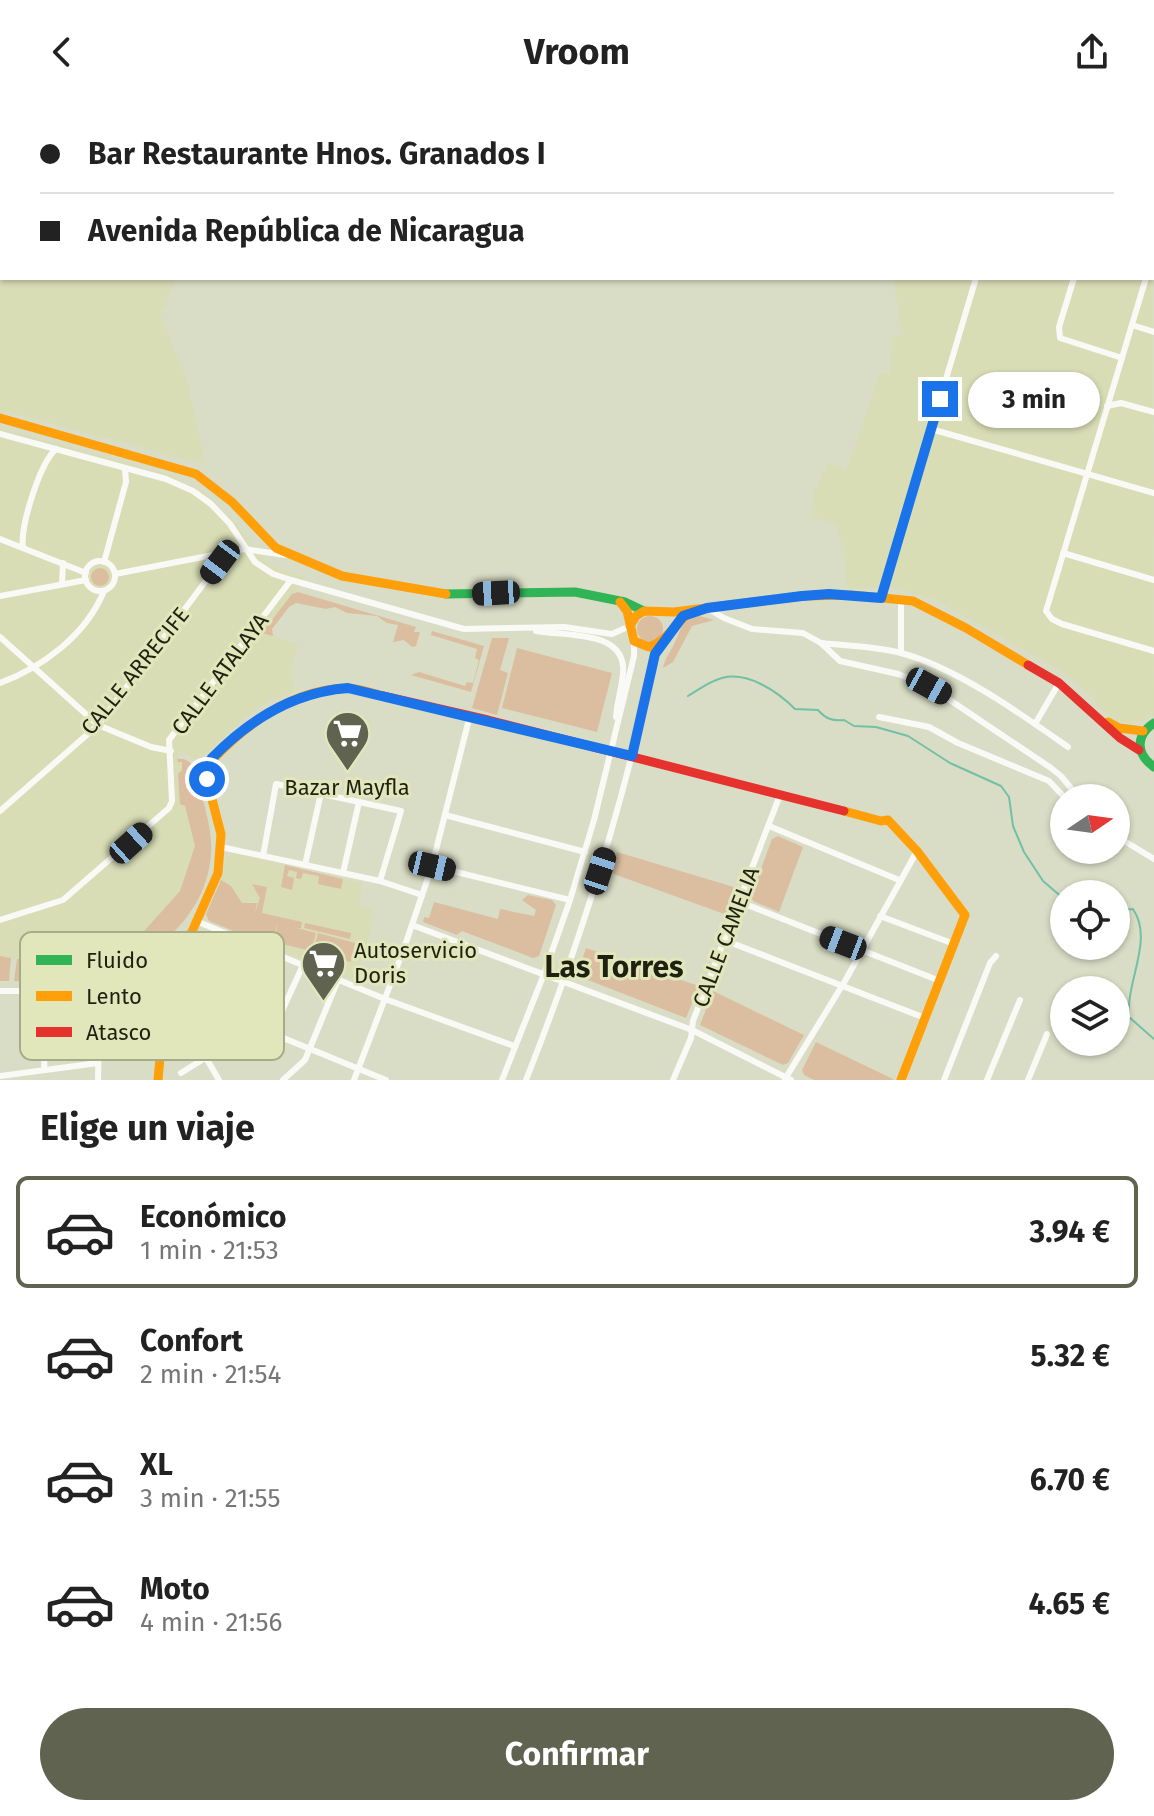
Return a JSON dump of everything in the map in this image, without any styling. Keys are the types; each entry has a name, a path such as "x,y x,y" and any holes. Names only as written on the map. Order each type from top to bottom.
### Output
{"street":[{"path":"881,598 975,280"},
{"path":"1073,280 1059,327 1060,338 1122,358"},
{"path":"1145,280 1046,608 1052,619 1062,624 1154,651"},
{"path":"1132,325 1154,332"},
{"path":"1107,406 1121,403 1154,412"},
{"path":"0,418 196,474 232,502 270,544 342,576 427,592 473,595 575,592 635,605 644,611"},
{"path":"931,429 1154,493"},
{"path":"0,434 166,479 193,491 230,524 255,562 273,574 464,629 564,627 612,634 630,626 636,616 644,611 674,612 816,595 901,599 926,606 1059,683 1120,738 1139,750"},
{"path":"23,548 23,530 44,464 56,449"},
{"path":"104,562 126,482 125,469"},
{"path":"0,539 63,563 86,576 94,590 104,591 111,587 115,574 112,566 95,562 86,576 0,596"},
{"path":"115,574 244,549 291,555"},
{"name":"CALLE ARRECIFE","path":"0,811 98,725 220,562 223,553"},
{"path":"1063,553 1154,580"},
{"path":"62,584 63,563"},
{"name":"CALLE ATALAYA","path":"1,917 63,900 169,808 172,801 169,740 262,614 291,580"},
{"path":"0,683 35,668 73,636 96,611 104,591"},
{"path":"502,1080 544,974 585,852 635,652 627,609 613,599"},
{"path":"901,599 901,652"},
{"path":"526,1080 564,981 615,825 655,654 683,616 707,608 752,629 798,632 821,643 840,661 898,674 944,695 1061,776 1068,784"},
{"path":"656,611 667,623 667,634"},
{"path":"528,630 592,638 615,649 623,667 616,712 617,727"},
{"path":"0,637 98,725 151,747 171,751"},
{"path":"634,641 649,647 660,644"},
{"path":"821,643 901,652 951,673 1068,747"},
{"path":"1035,724 1059,683"},
{"path":"191,932 218,873 221,847 207,766 231,739 260,716 287,703 333,689 358,689 881,821 888,820 917,851 965,915 901,1080"},
{"path":"354,1080 432,866 470,715"},
{"path":"879,717 929,727 1052,784"},
{"path":"1099,717 1119,728 1143,731"},
{"path":"1154,723 1143,731 1138,743 1145,761 1154,767"},
{"path":"263,856 276,784 321,793 401,811 380,881"},
{"path":"305,865 321,793"},
{"name":"CALLE CAMELIA","path":"676,1079 724,940 780,795"},
{"path":"343,873 359,802"},
{"path":"445,815 585,852"},
{"path":"769,826 899,880"},
{"path":"1130,844 1154,859"},
{"path":"221,847 380,881 422,895"},
{"path":"412,925 692,1030 787,1079 917,851"},
{"path":"432,866 570,900"},
{"path":"740,902 940,981"},
{"path":"880,916 954,944"},
{"path":"196,921 225,932"},
{"path":"724,940 925,1018"},
{"path":"944,1080 990,963 996,956"},
{"path":"284,957 385,999 514,1046"},
{"path":"284,1007 303,965"},
{"path":"283,1080 305,1060 338,980"},
{"path":"987,1080 1020,1000"},
{"path":"1028,1080 1047,1034"},
{"path":"284,1038 386,1080"},
{"path":"44,1060 44,1070"},
{"path":"98,1060 98,1080"},
{"path":"158,1080 160,1060"},
{"path":"181,1073 202,1060"},
{"path":"206,1060 219,1080"},
{"path":"0,1076 98,1063"}],"shaded area":[{"path":"0,280 174,280 164,309 159,312 188,383 205,464 0,410"},
{"path":"894,280 1152,280 1154,715 1143,721 1127,723 1113,718 1061,671 936,600 892,587 848,588 843,546 834,522 811,518 814,493 829,462 846,471 880,373 889,375 893,336 901,336"},
{"path":"0,428 167,474 204,492 239,527 261,557 279,570 306,577 263,633 298,644 291,672 295,691 269,701 242,720 199,760 177,751 178,761 182,761 185,805 195,846 180,891 143,932 20,932 20,959 0,956"},
{"path":"96,568 104,568 109,577 107,584 96,586 91,581 91,573"},
{"path":"298,592 416,627 414,632 420,632 416,646 412,647 404,640 393,642 398,625 387,623 377,616 296,603 289,607 272,629 273,636 262,633 292,594"},
{"path":"696,615 714,620 692,626 673,662 663,668 682,626"},
{"path":"650,616 659,620 663,629 659,638 650,642 641,638 637,629 641,620"},
{"path":"432,631 484,646 471,692 411,675 419,672 465,686 467,682 473,683 479,660 475,658 477,649 431,635"},
{"path":"492,638 509,638 500,670 508,673 497,715 472,708"},
{"path":"517,648 612,673 597,732 502,708"},
{"path":"177,759 184,759 198,767 211,844 206,880 196,903 173,932 143,932 180,891 195,846 185,806 180,804 178,774 182,770 182,762"},
{"path":"778,836 803,847 779,912 753,901 751,896 772,839"},
{"path":"617,852 737,888 727,915 611,873"},
{"path":"233,853 362,883 359,906 374,910 355,978 352,980 284,952 284,932 236,932 209,921 206,914 221,880 226,858"},
{"path":"285,865 343,879 341,889 318,884 319,876 303,873 301,879 296,878 297,872 289,870 287,876 294,878 292,890 281,887"},
{"path":"221,880 231,886 242,903 257,903 255,913 260,898 252,884 267,887 262,913 302,922 301,928 297,928 316,933 311,951 284,944 284,932 276,932 278,922 275,932 236,932 209,921 206,914"},
{"path":"528,895 552,900 556,905 539,956 533,958 462,931 457,935 423,922 424,917 429,918 434,902 498,919 500,909 534,916 536,910 522,900"},
{"path":"305,923 351,933 350,939 304,928"},
{"path":"318,933 355,943 351,962 313,952"},
{"path":"586,948 699,986 686,1018 580,977 578,971"},
{"path":"0,956 11,958 9,981 0,981"},
{"path":"17,959 20,959 20,981 14,981"},
{"path":"713,991 804,1035 788,1063 783,1065 700,1025"},
{"path":"816,1042 893,1080 814,1080 804,1075 802,1070"}],"waterway":[{"path":"688,696 722,678 742,678 771,690 795,709 818,710 830,719 844,720 854,726 876,727 908,736 950,763 1001,786 1009,797 1013,826 1024,852 1050,887"},
{"path":"1130,909 1133,909 1139,921 1141,934 1129,1017 1154,1039"}],"traffic: fast":[{"path":"446,594 575,592 625,602 644,611"},
{"path":"1154,723 1143,734 1140,745 1144,756 1154,767"}],"traffic: slow":[{"path":"0,418 196,474 232,502 276,548 342,576 446,594"},
{"path":"630,626 636,616 644,611 674,612 802,596 852,595 913,601 1028,665"},
{"path":"620,602 627,611 634,641 649,647 691,612"},
{"path":"192,932 218,873 221,834 208,784 207,766 252,724 305,695 346,688 383,696"},
{"path":"1108,722 1119,728 1143,731"},
{"path":"844,811 888,820 917,851 965,915 901,1080"},
{"path":"158,1080 160,1060"}],"traffic: jam":[{"path":"1028,665 1059,683 1120,738 1139,750"},
{"path":"383,696 844,811"}],"place":[{"name":"Bazar Mayfla","path":"347,773"},
{"name":"Autoservicio Doris","path":"323,1002"}],"district":[{"name":"Las Torres","path":"614,967"}],"route":[{"path":"207,779 207,766 212,758 260,716 309,695 348,688 632,756 655,654 683,616 707,608 802,596 829,594 881,598 940,399"}]}
